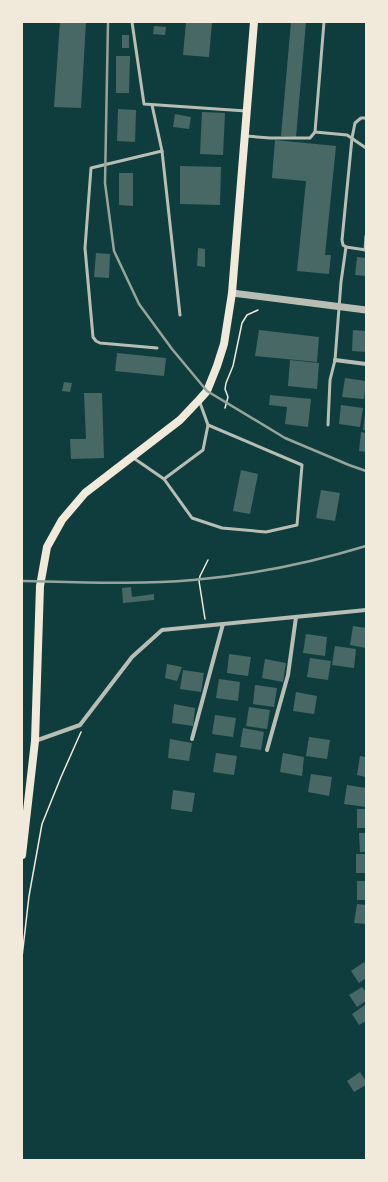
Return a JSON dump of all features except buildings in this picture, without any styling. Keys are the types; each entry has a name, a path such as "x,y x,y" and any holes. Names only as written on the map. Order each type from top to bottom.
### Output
{"main road":[{"path":"22,855 35,741 40,586 47,547 62,520 86,494 180,420 208,391 224,344 232,293 254,22"}],"street":[{"path":"232,293 366,310"},
{"path":"335,360 366,364"},
{"path":"35,741 80,725 132,657 162,630 366,610"},
{"path":"267,750 288,675 296,616"},
{"path":"192,739 223,624"}],"lane":[{"path":"132,22 144,104 246,111"},
{"path":"244,136 270,138 310,138 315,132 324,22"},
{"path":"152,105 162,151 180,315"},
{"path":"366,118 361,118 355,123 352,138 342,240 343,245 346,247 365,250 366,236"},
{"path":"315,132 347,135 366,148"},
{"path":"157,348 100,343 93,337 85,248 91,168 162,151"},
{"path":"328,425 330,380 335,360 346,247"},
{"path":"164,480 203,450 208,425 199,400"},
{"path":"132,457 164,480 192,518 222,528 266,532 297,525 302,465 208,425"}],"path":[{"path":"225,408 228,397 225,389 226,383 233,366 242,324 247,315 258,310"},
{"path":"206,625 199,581 208,560"},
{"path":"22,956 29,896 42,824 82,731 86,718"}],"railway":[{"path":"108,22 105,183 114,251 139,304 172,349 207,391 285,438 366,471"},
{"path":"22,581 129,583 172,582 215,578 280,568 324,558 366,546"}]}
